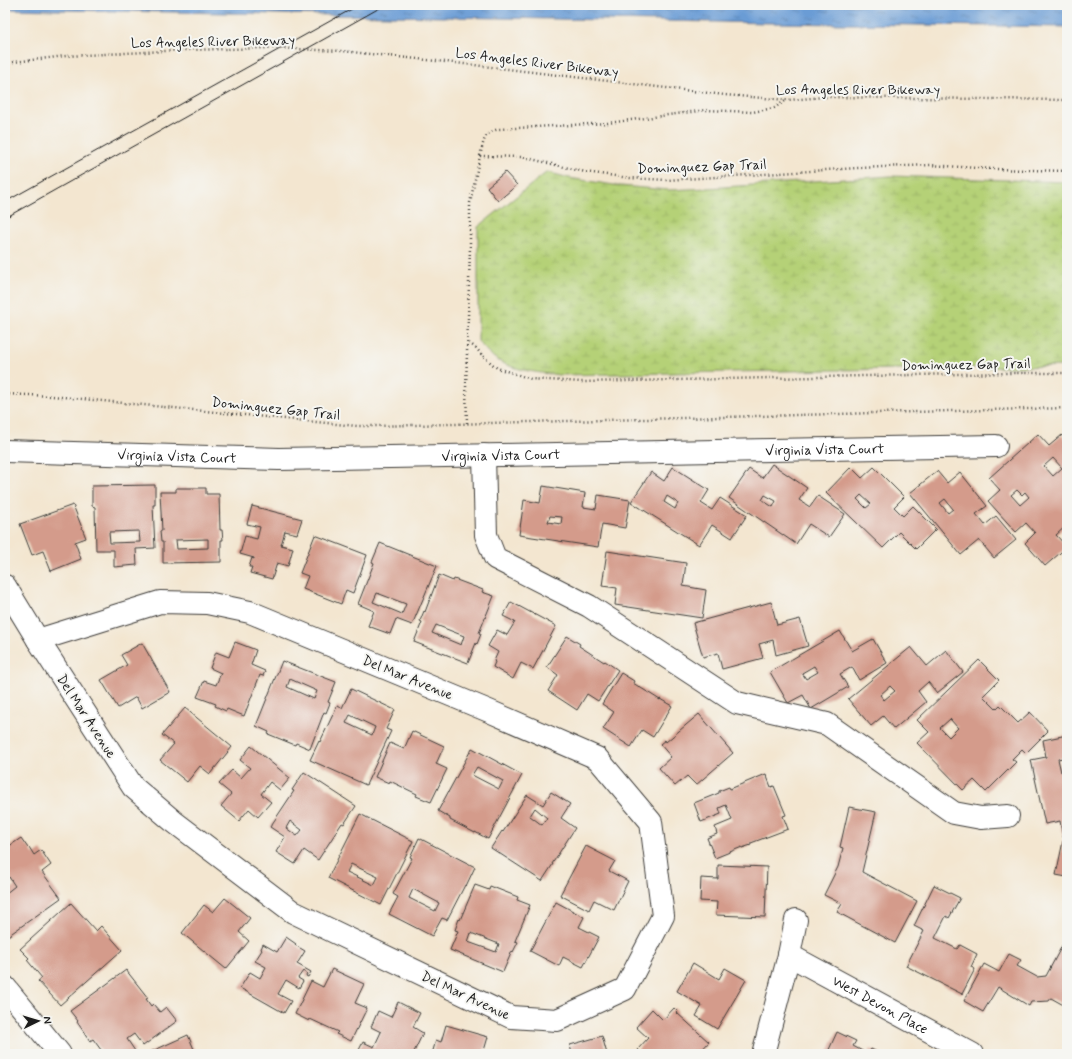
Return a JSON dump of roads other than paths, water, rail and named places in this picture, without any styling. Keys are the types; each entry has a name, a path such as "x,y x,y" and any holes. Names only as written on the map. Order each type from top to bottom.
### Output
{"street":[{"name":"Virginia Vista Court","path":"5,451 279,459 996,446"},
{"path":"484,455 486,535 495,558 589,606 737,703 827,724 954,813 982,818 1008,816"},
{"name":"Del Mar Avenue","path":"5,586 38,640 133,787 173,821 293,912 511,1018 557,1020 625,989 663,916 651,822 597,758 511,720 250,612 206,603 160,602 38,640"},
{"path":"763,1054 789,955 796,920"},
{"name":"West Devon Place","path":"789,955 972,1054"},
{"path":"5,987 60,1054"}],"water":[{"path":"5,5 1067,5 1067,27 5,9"}],"tram line":[{"path":"5,202 359,5"},
{"path":"5,218 385,5"}]}
